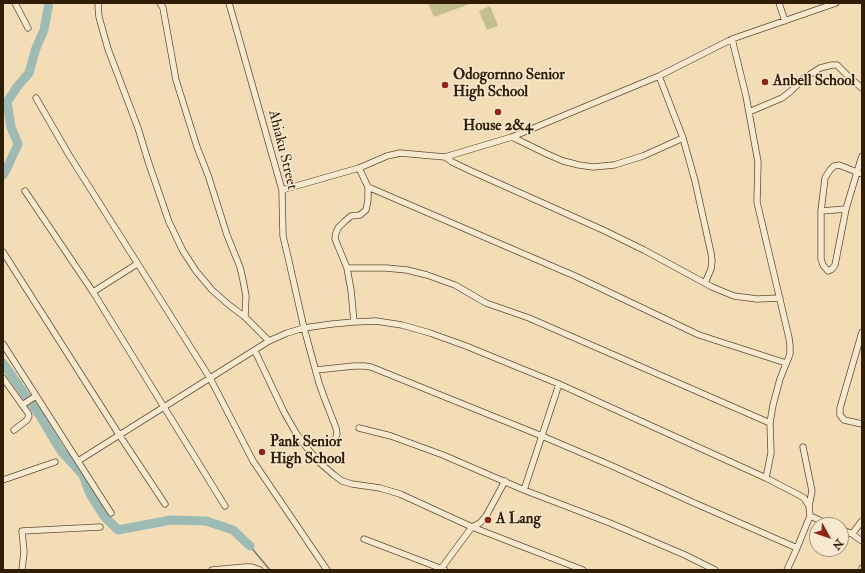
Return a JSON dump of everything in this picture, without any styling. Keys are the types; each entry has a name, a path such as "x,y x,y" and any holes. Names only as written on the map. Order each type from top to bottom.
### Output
{"street":[{"path":"15,3 28,28"},
{"path":"99,3 99,18 108,49 138,128 169,222 183,251 196,271 212,290 245,317 269,341"},
{"path":"160,3 163,8 176,80 197,148 208,176 227,235 240,267 246,296 245,317"},
{"name":"Ahiaku Street","path":"229,3 282,190 283,236 304,328 324,397 336,428 336,440"},
{"path":"779,3 785,20"},
{"path":"282,190 359,168 387,156 400,153 445,157 512,137 659,76 732,40 833,3"},
{"path":"732,40 746,96 758,162 757,202 789,338 790,354 776,393 770,423 771,453 766,478"},
{"path":"749,112 782,98 803,79 820,68 832,65 837,65 862,88"},
{"path":"659,76 683,138 695,181 712,261 711,269 705,283"},
{"path":"36,98 69,155 210,378 253,461 327,570"},
{"path":"512,137 563,161 593,167 614,166 627,162 683,138"},
{"path":"860,173 839,165 834,166 825,178 821,211 821,259 823,265 828,270 832,269 835,265 846,209 860,173 862,156"},
{"path":"445,157 471,171 644,250 705,283 734,296 758,299 780,298"},
{"path":"354,322 347,268 335,239 338,228 351,216 360,215 366,210 368,187 359,168"},
{"path":"368,187 575,276 699,335 786,363"},
{"path":"25,191 93,292 225,506"},
{"path":"821,211 846,209"},
{"path":"3,252 165,504"},
{"path":"93,292 137,264"},
{"path":"347,268 386,268 407,270 455,285 486,303 529,318 770,423"},
{"path":"78,461 269,341 287,333 304,328 332,324 376,321 402,325 430,333 559,384 766,478 804,498 809,506"},
{"path":"862,332 840,408 840,415 844,420 862,424"},
{"path":"3,344 35,397 111,512"},
{"path":"255,350 284,412 296,433 307,448 329,471 342,481 380,488 400,494 472,527 583,570"},
{"path":"316,370 354,366 371,367 542,436 798,548"},
{"path":"3,378 24,404 29,416 27,420 14,430"},
{"path":"524,490 559,384"},
{"path":"24,404 35,397"},
{"path":"359,428 391,436 443,455 524,490 610,523 685,555 715,570"},
{"path":"787,570 798,548 810,516 809,506 812,491 804,447"},
{"path":"3,480 55,462"},
{"path":"364,539 442,569 472,527 480,523 486,516 505,481"},
{"path":"852,534 862,521"},
{"path":"22,570 24,552 22,531 100,527"},
{"path":"849,533 862,541"},
{"path":"212,570 252,567 260,570"}],"shaded area":[{"path":"428,3 472,3 434,17"},
{"path":"490,6 498,26 487,30 479,11"}],"waterway":[{"path":"3,175 18,144 11,127 7,102 29,73 36,48 44,30 49,3"},
{"path":"3,363 40,416 61,451 83,475 90,494 104,516 118,530 171,520 206,521 233,530 250,546"},
{"path":"250,546 270,570"}],"place":[{"name":"Anbell School","path":"765,82"},
{"name":"Odogornno Senior High School","path":"445,85"},
{"name":"House 2&4","path":"498,112"},
{"name":"Pank Senior High School","path":"262,452"},
{"name":"A Lang","path":"488,520"}]}
